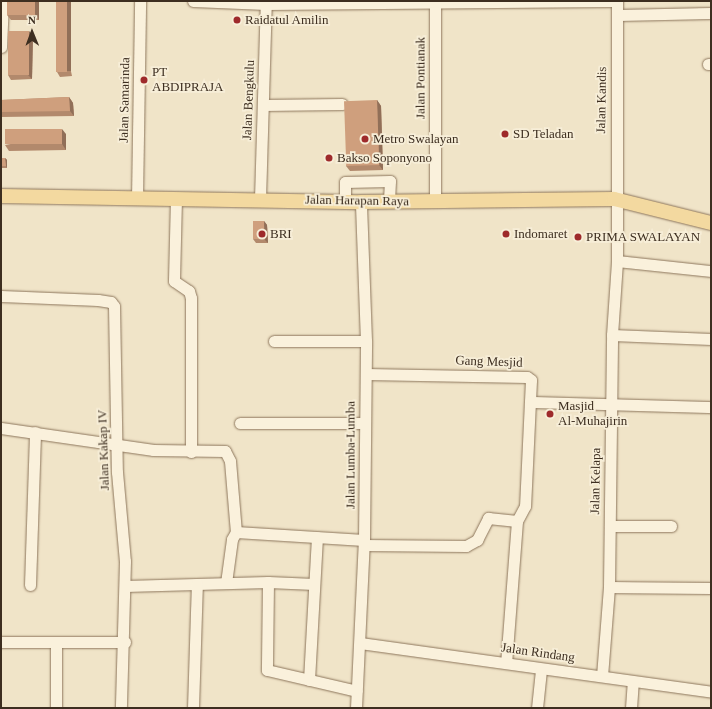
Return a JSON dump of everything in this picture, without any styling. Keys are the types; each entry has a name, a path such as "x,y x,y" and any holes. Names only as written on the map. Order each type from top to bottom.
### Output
{"main road":[{"name":"Jalan Harapan Raya","path":"1,196 137,199 260,199 345,202 614,200 711,222"}],"street":[{"path":"1,47 3,1"},
{"name":"Jalan Samarinda","path":"137,199 140,1"},
{"path":"193,1 266,3 613,1"},
{"name":"Jalan Kandis","path":"614,200 618,15 617,1"},
{"name":"Jalan Pontianak","path":"435,2 435,202"},
{"name":"Jalan Bengkulu","path":"260,199 266,3"},
{"path":"618,15 711,13"},
{"path":"263,105 342,104"},
{"path":"345,202 345,182 390,181 389,202"},
{"path":"176,198 174,281 189,291 191,298 191,452"},
{"name":"Jalan Kelapa","path":"602,676 609,587 612,335 617,261 614,200"},
{"name":"Jalan Lumba-Lumba","path":"356,708 364,543 366,374 361,202"},
{"path":"617,261 711,271"},
{"name":"Jalan Kakap IV","path":"1,296 111,302 114,306 117,446 125,586 125,642 121,708"},
{"path":"612,335 711,339"},
{"path":"274,341 366,341"},
{"name":"Gang Mesjid","path":"366,374 527,377 532,384 530,402"},
{"path":"506,663 518,521 525,506 530,402 711,407"},
{"path":"240,423 365,423"},
{"path":"1,428 35,432 117,446 191,452 228,452 236,532 232,539 226,583"},
{"path":"30,585 35,432"},
{"path":"236,532 364,543 466,546 477,540 488,518 518,521"},
{"path":"610,526 671,526"},
{"path":"309,680 317,538"},
{"path":"125,586 268,582 314,584"},
{"path":"268,582 267,670 357,691"},
{"path":"193,708 197,584"},
{"path":"609,587 711,588"},
{"path":"1,642 56,644 125,642"},
{"path":"56,644 56,708"},
{"name":"Jalan Rindang","path":"360,644 711,692"},
{"path":"538,708 541,669"},
{"path":"631,708 633,682"}],"building":[{"path":"7,1 35,1 35,15 7,15"},
{"path":"56,1 67,1 67,72 56,72"},
{"path":"8,31 29,31 29,75 8,75"},
{"path":"69,97 70,111 1,112 1,100"},
{"name":"Metro Swalayan","path":"377,100 379,165 346,166 344,101"},
{"path":"5,129 62,129 62,144 5,144"},
{"path":"1,158 5,158 6,166 1,166"},
{"path":"253,221 264,221 264,239 253,239"}],"place":[{"name":"Raidatul Amilin","path":"237,20"},
{"name":"PT ABDIPRAJA","path":"144,80"},
{"name":"SD Teladan","path":"505,134"},
{"name":"Metro Swalayan","path":"365,139"},
{"name":"Bakso Soponyono","path":"329,158"},
{"name":"BRI","path":"262,234"},
{"name":"Indomaret","path":"506,234"},
{"name":"PRIMA SWALAYAN","path":"578,237"},
{"name":"Masjid Al-Muhajirin","path":"550,414"}]}
